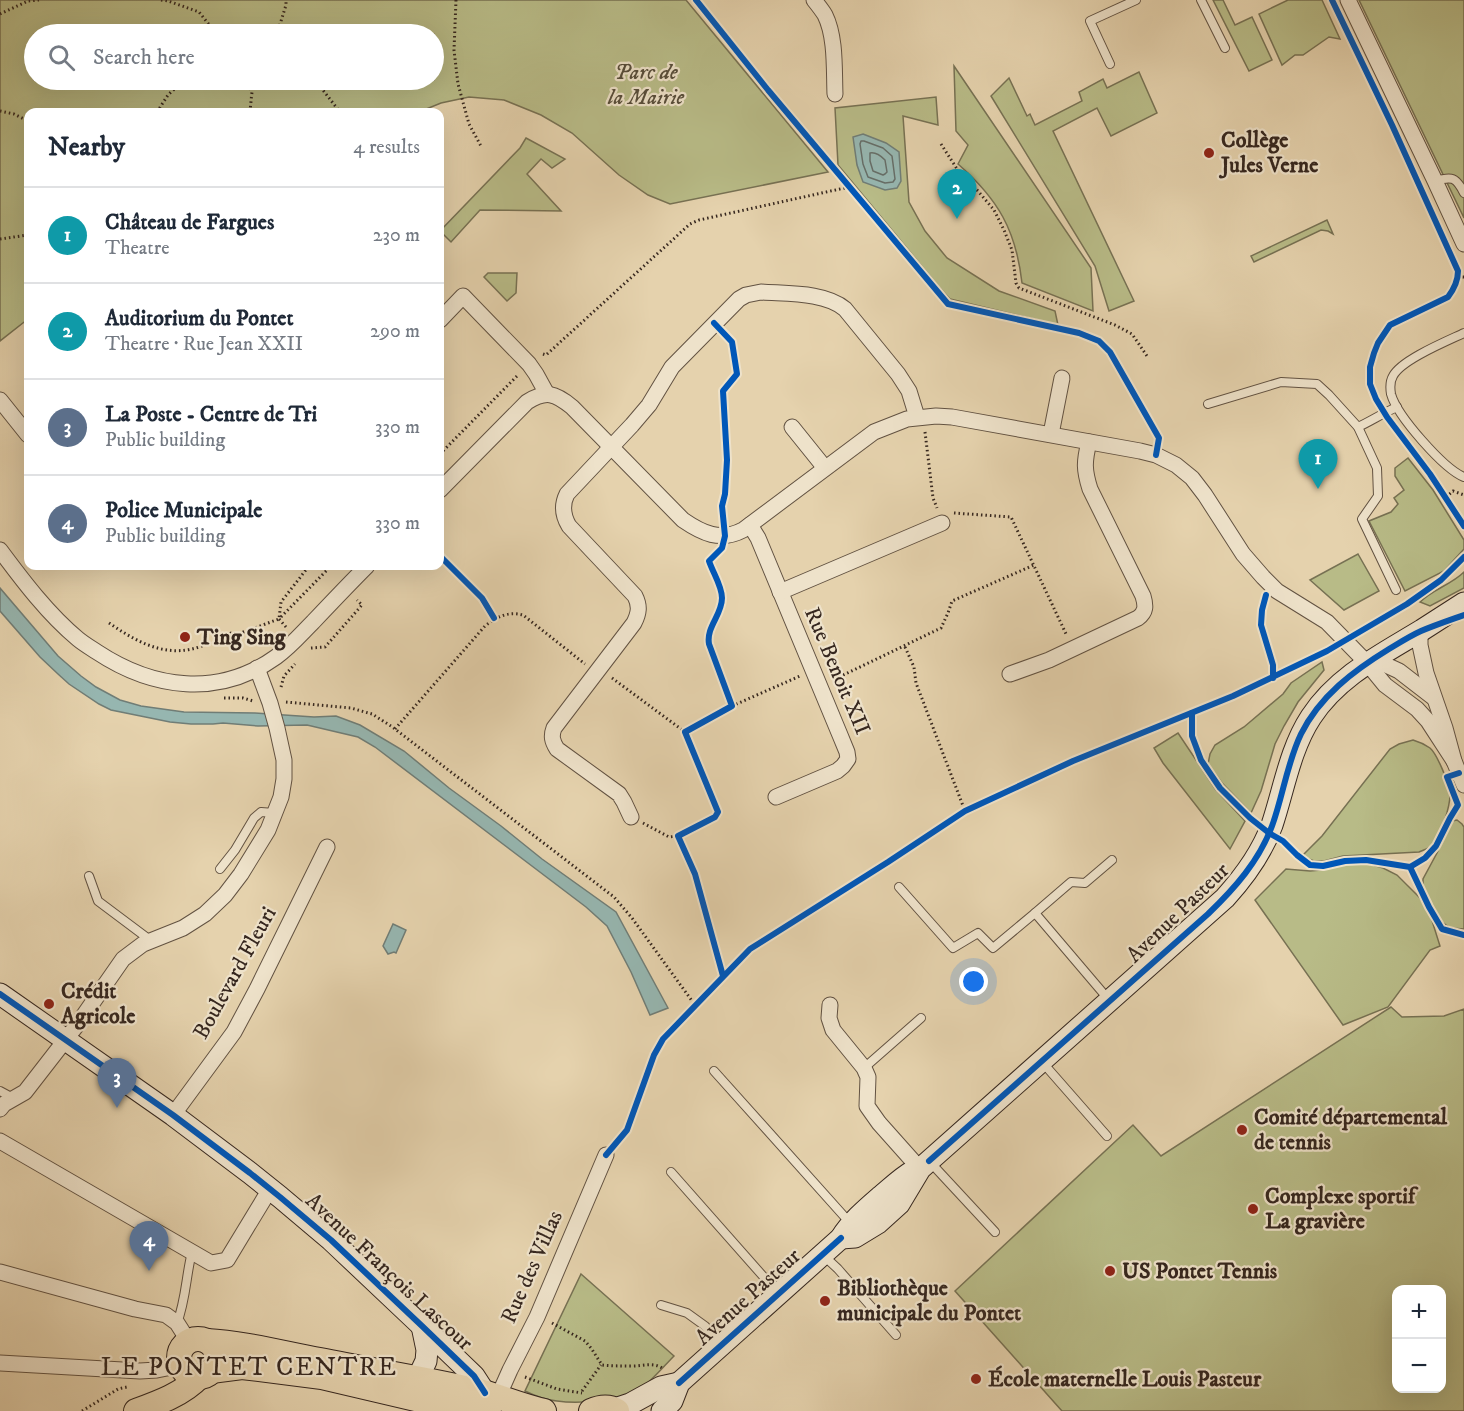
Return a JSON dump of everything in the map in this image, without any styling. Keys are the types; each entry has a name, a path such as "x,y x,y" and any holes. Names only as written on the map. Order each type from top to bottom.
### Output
{"main road":[{"name":"Avenue Pasteur","path":"662,1411 672,1401 679,1383 822,1254 896,1183 924,1165 1208,914 1239,882 1254,861 1269,832 1297,746 1311,717 1323,701 1336,687 1367,663 1464,603"},
{"name":"Avenue Pasteur","path":"1420,631 1464,615"},
{"name":"Avenue François Lascour","path":"0,994 173,1115 270,1189 331,1240 422,1326 474,1376 490,1400"},
{"name":"Avenue François Lascour","path":"418,1378 426,1361 427,1350 422,1326"},
{"path":"184,1346 238,1343 418,1378 490,1400 544,1411"},
{"path":"184,1346 181,1366 189,1374 205,1374 242,1367 322,1377 458,1409 490,1400"},
{"path":"135,1411 161,1402 192,1384 216,1363 214,1348 184,1346"},
{"path":"135,1411 156,1393 167,1379 184,1346"},
{"path":"282,1372 322,1370 406,1386 414,1383 418,1378"},
{"name":"Avenue Pasteur","path":"616,1410 661,1388 679,1383"},
{"path":"587,1399 600,1408 616,1410"}],"street":[{"path":"814,0 824,13 832,38 835,94"},
{"path":"1348,0 1464,243"},
{"path":"631,817 619,794 557,748 551,735 634,622 639,609 638,603 628,588 569,526 565,519 563,502 567,494 649,405 672,367 739,299 752,293 818,297 838,303 898,374 909,391 923,422"},
{"path":"444,316 463,296 529,364 547,394"},
{"path":"1051,434 1062,378"},
{"path":"444,486 527,402 537,396 547,394 559,397 572,407 682,520 697,529 725,536 733,535 750,525 874,432 896,422 923,422 936,416 952,417 1156,455 1176,465 1192,478 1243,554 1263,577 1277,591 1327,622 1385,685 1417,709 1428,721 1454,760"},
{"path":"0,400 24,430"},
{"path":"792,427 825,468"},
{"path":"1010,674 1049,660 1138,618 1143,614 1146,606 1090,489 1084,466 1089,442"},
{"name":"Rue Benoit XII","path":"780,592 940,517"},
{"name":"Rue Benoit XII","path":"750,525 758,538 848,759 837,771 776,797"},
{"path":"0,549 56,619 79,640 117,665 142,676 167,682 200,684 239,677 277,657 363,570"},
{"path":"1420,631 1422,655 1434,698 1464,785"},
{"path":"1367,663 1386,665 1399,671 1434,698"},
{"path":"0,1109 7,1094 24,1092 66,1040 123,959 143,944 183,928 205,914 225,895 241,874 268,830 281,797 284,760 275,705 257,668"},
{"name":"Boulevard Fleuri","path":"173,1115 234,1032 327,847"},
{"path":"830,1005 829,1018 833,1030 864,1068 868,1077 867,1106 886,1132 924,1165"},
{"path":"0,1141 211,1263 227,1260 270,1189"},
{"name":"Rue des Villas","path":"490,1400 510,1370 537,1317 606,1155"},
{"path":"0,1272 166,1316 184,1346 157,1370 0,1363"}],"lane":[{"path":"1110,64 1090,21 1136,0"},
{"path":"1201,0 1226,48"},
{"path":"1435,181 1454,179 1464,193"},
{"path":"1464,333 1401,366 1393,376 1390,385 1397,407 1408,422 1430,449 1457,475 1464,477"},
{"path":"1208,404 1281,382 1317,384 1329,395 1358,427 1377,468 1378,496 1362,519 1396,590"},
{"path":"1358,427 1397,407"},
{"path":"220,869 235,850 254,818 261,812 274,813"},
{"path":"899,887 953,948 978,933 993,948 1071,882 1085,884 1112,860"},
{"path":"89,876 98,901 146,937"},
{"path":"1035,913 1110,1001"},
{"path":"864,1068 921,1018"},
{"path":"1042,1061 1107,1136"},
{"path":"714,1071 846,1231"},
{"path":"924,1165 995,1232"},
{"path":"671,1172 778,1293"},
{"path":"184,1346 180,1316 192,1252"},
{"path":"822,1254 896,1335"},
{"path":"661,1305 687,1312 705,1326 722,1344"}],"path":[{"path":"0,14 28,1 39,0"},
{"path":"161,0 199,12 209,24"},
{"path":"280,24 286,0"},
{"path":"456,0 453,50 458,84 469,124 482,148"},
{"path":"160,108 173,90"},
{"path":"250,108 251,90"},
{"path":"323,90 337,108"},
{"path":"0,111 24,119"},
{"path":"941,144 959,172 994,210 1012,250 1016,283 1020,288 1115,325 1132,334 1147,356"},
{"path":"444,450 540,353 546,355 690,224 699,220 849,187"},
{"path":"0,239 24,236"},
{"path":"1458,277 1464,277"},
{"path":"714,323 732,342 737,374 723,391 727,460 722,506 725,536 722,548 710,561 723,601 707,637 732,706"},
{"path":"923,422 933,498 940,517 1011,517 1073,648"},
{"path":"1446,497 1454,491 1464,495"},
{"path":"820,687 941,628 952,601 1034,565"},
{"path":"306,570 281,602 279,619 308,648 325,647 363,605 354,597"},
{"path":"109,623 137,640 161,650 192,649 231,633 238,634 279,619 327,570"},
{"path":"395,729 485,626 494,618 505,614 522,615 586,664 598,669 685,732 718,812 715,818 678,836 669,837 631,817"},
{"path":"905,646 914,667 916,683 965,811"},
{"path":"275,705 284,676 297,661"},
{"path":"685,732 732,706 813,670"},
{"path":"218,698 243,698 275,705 351,708 372,714 395,729 614,897 632,918 695,1005"},
{"path":"678,836 695,874 723,976"},
{"path":"537,1317 585,1341 602,1365"},
{"path":"602,1365 657,1365 667,1370 658,1375"},
{"path":"510,1370 587,1399 602,1365"}],"green space":[{"name":"Parc de la Mairie","path":"0,0 686,0 828,172 670,204 648,195 619,175 572,133 541,115 504,100 469,97 429,108 24,108 24,322 0,341"},
{"path":"1213,0 1223,0 1235,25 1252,17 1272,60 1249,71"},
{"path":"1288,0 1322,0 1340,39 1329,37 1303,55 1295,55 1282,65 1259,14"},
{"path":"1359,0 1464,0 1464,218"},
{"path":"954,66 1091,268 1093,311 1022,283 1015,247 1003,217 984,190 958,164 968,145 956,131"},
{"path":"1139,72 1157,113 1111,136 1097,108 1053,131 1134,301 1109,311 1095,266 991,96 1009,78 1027,116 1030,114 1035,125 1082,101 1079,92 1103,79 1107,88"},
{"path":"936,97 938,125 903,116 909,202 925,231 947,258 999,291 1055,311 1058,325 950,299 838,165 835,108"},
{"path":"526,138 565,159 552,168 541,159 527,174 561,211 480,210 451,242 444,235 444,227 520,148"},
{"path":"1327,220 1333,234 1321,230 1254,262 1251,256"},
{"path":"488,273 517,273 516,293 507,301 484,277"},
{"path":"1408,458 1433,490 1464,540 1464,549 1444,571 1405,591 1369,521 1391,512 1398,504 1394,498 1404,490 1395,476 1395,468"},
{"path":"1358,554 1379,591 1344,610 1310,580"},
{"path":"1464,572 1464,588 1430,606 1420,602 1453,580"},
{"path":"1322,662 1324,670 1298,702 1275,744 1261,791 1251,813 1222,783 1208,764 1210,754 1215,745 1244,727 1283,694 1291,683"},
{"path":"1178,733 1216,790 1245,821 1230,849 1163,763 1154,748"},
{"path":"1413,740 1426,745 1433,751 1443,770 1450,794 1447,814 1435,842 1419,852 1343,856 1324,861 1306,858 1303,855 1322,836 1390,749"},
{"path":"1457,820 1464,827 1464,929 1450,928 1438,919 1428,904 1423,888 1423,879 1452,821"},
{"path":"1366,863 1397,875 1420,898 1429,911 1440,946 1430,950 1388,1007 1343,1025 1255,900 1286,869 1310,871 1346,864"},
{"name":"Complexe sportif La gravière","path":"1391,1007 1402,1017 1444,1016 1464,1009 1464,1411 1062,1411 955,1291 1133,1125 1161,1156"},
{"path":"581,1274 674,1356 644,1386 632,1393 600,1401 566,1402 541,1398 525,1391"}],"water":[{"path":"863,134 886,143 899,152 901,181 897,188 885,190 863,182 857,165 853,137"},
{"path":"0,588 58,656 96,687 120,700 141,706 184,712 336,716 360,725 404,751 542,859 616,912 668,1008 650,1015 607,926 586,907 375,747 358,737 307,725 191,724 111,710 69,684 40,657 0,611"},
{"path":"393,924 406,930 396,953 388,954 383,946"}],"cycle path":[{"path":"696,0 768,90 948,304 1079,333 1099,341 1110,352 1159,438 1156,455"},
{"path":"1332,0 1458,271 1455,285 1448,297 1390,325 1374,353 1370,367 1370,384 1387,417 1430,474 1464,526"},
{"path":"714,323 732,342 737,374 723,391 727,460 722,506 725,536 722,548 709,561 722,593 720,610 710,632 709,644 732,706 685,732 718,812 715,817 678,836 695,874 723,976"},
{"path":"606,1155 627,1130 654,1055 663,1039 750,949 965,811 1073,761 1233,696 1327,651 1407,604 1441,580 1464,557"},
{"path":"444,560 482,598 494,618"},
{"path":"1266,595 1261,625 1273,665 1273,678"},
{"path":"929,1161 1208,914 1237,884 1267,839 1301,734 1328,696 1363,666 1401,642 1421,631 1464,615"},
{"path":"1192,713 1192,736 1201,760 1220,788 1250,818 1283,841 1310,865 1323,866 1345,861 1366,860 1410,867 1442,929 1464,935"},
{"path":"1410,867 1425,858 1436,846 1458,805 1447,777 1459,773"},
{"path":"0,994 173,1115 280,1197 331,1240 422,1326 474,1376 485,1393"},
{"path":"679,1383 841,1238"}],"place":[{"name":"Collège Jules Verne","path":"1209,153"},
{"name":"Auditorium du Pontet","path":"957,219"},
{"name":"Château de Fargues","path":"1318,489"},
{"name":"Ting Sing","path":"185,637"},
{"name":"Crédit Agricole","path":"49,1004"},
{"name":"La Poste - Centre de Tri","path":"117,1108"},
{"name":"Comité départemental de tennis","path":"1242,1130"},
{"name":"Complexe sportif La gravière","path":"1253,1209"},
{"name":"Police Municipale","path":"149,1271"},
{"name":"US Pontet Tennis","path":"1110,1271"},
{"name":"Bibliothèque municipale du Pontet","path":"825,1301"},
{"name":"École maternelle Louis Pasteur","path":"976,1379"}],"district":[{"name":"LE PONTET CENTRE","path":"249,1367"}]}
